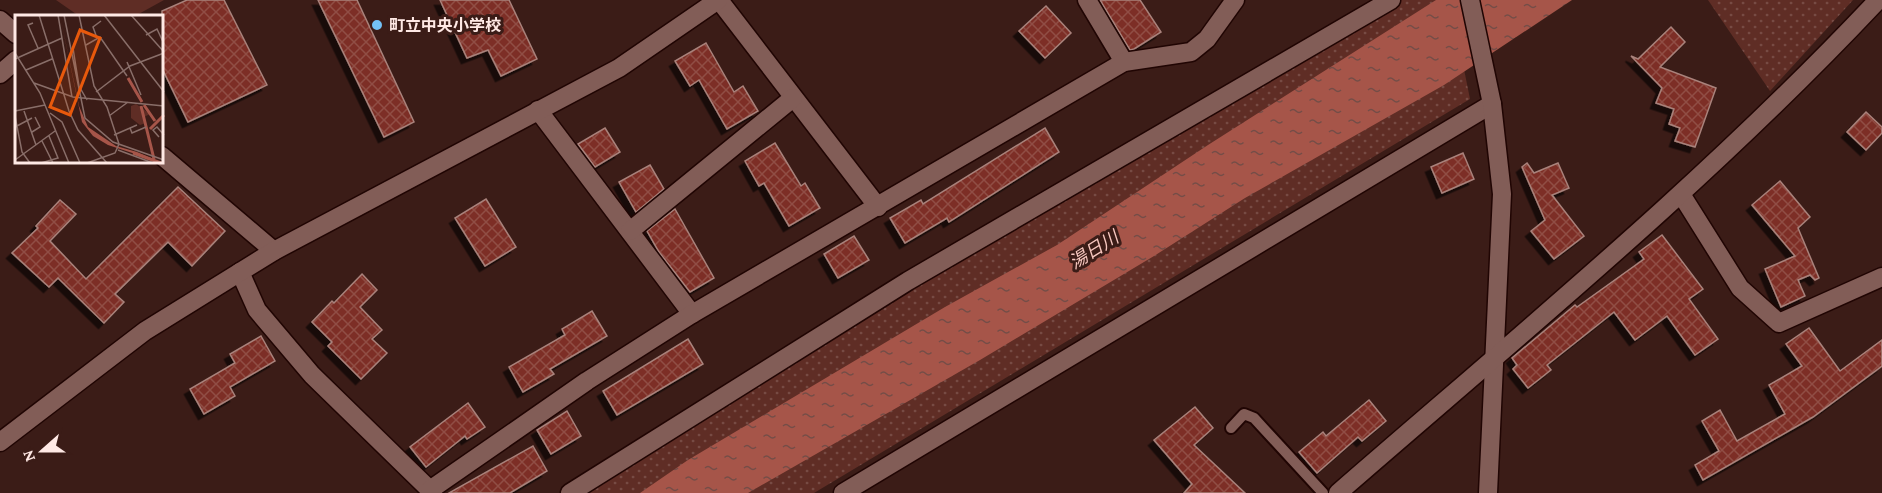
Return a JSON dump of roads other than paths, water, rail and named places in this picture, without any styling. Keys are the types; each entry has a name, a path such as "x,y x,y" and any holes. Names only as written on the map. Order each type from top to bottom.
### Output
{"street":[{"path":"0,442 145,331 274,251 619,68 719,0 878,207"},
{"path":"1087,0 1124,62"},
{"path":"240,272 257,310 312,375 431,491 587,381 692,314 1124,62 1191,52 1208,39 1235,0"},
{"path":"570,493 908,281 1390,0"},
{"path":"1470,0 1490,96 1502,194 1488,493"},
{"path":"1338,493 1682,194 1815,68 1878,0"},
{"path":"0,20 15,33"},
{"path":"0,74 15,61"},
{"path":"843,493 1490,96"},
{"path":"630,231 793,98"},
{"path":"538,111 692,314"},
{"path":"164,158 274,251"},
{"path":"1682,194 1740,288 1779,323 1882,277"}],"lane":[{"path":"1231,428 1244,414 1254,418 1323,493"}],"water":[{"name":"湯日川","path":"1436,0 1572,0 1444,85 1245,198 1154,256 980,360 748,493 640,493 688,460 945,307 1057,245 1208,145"}],"place":[{"name":"町立中央小学校","path":"377,25"}]}
